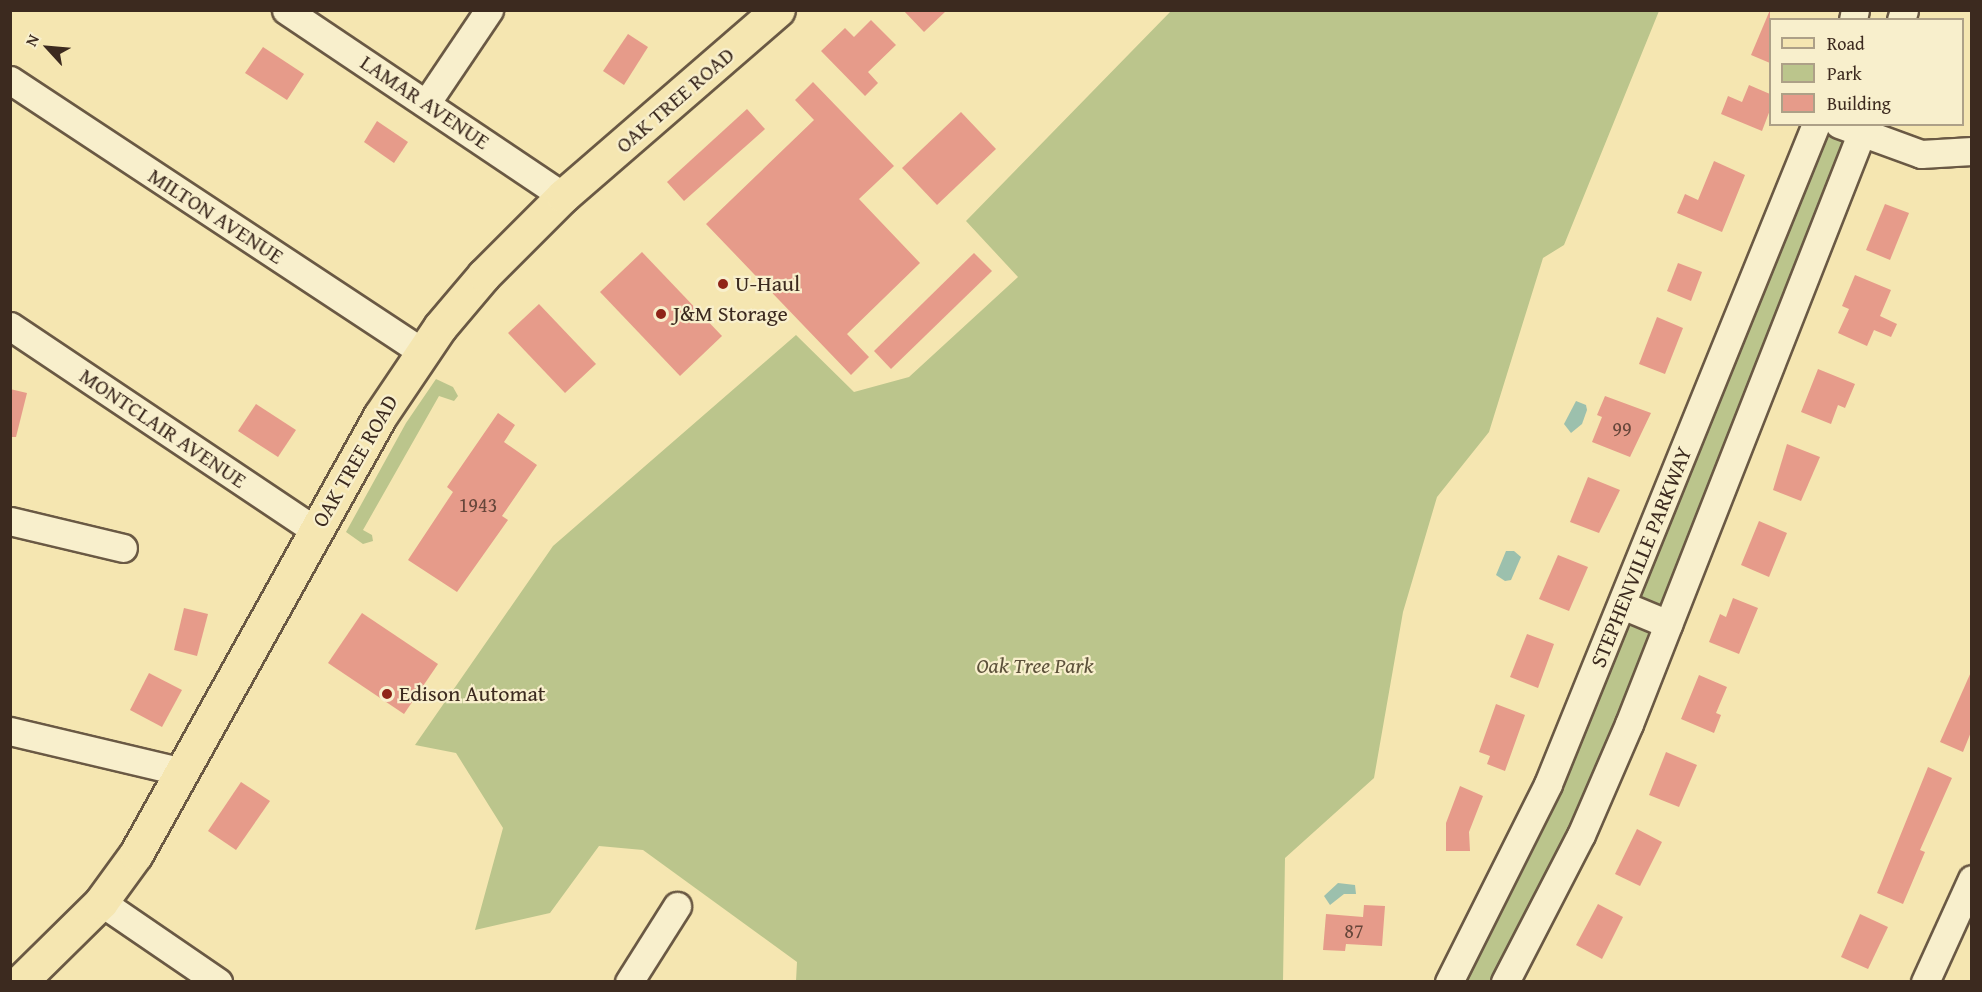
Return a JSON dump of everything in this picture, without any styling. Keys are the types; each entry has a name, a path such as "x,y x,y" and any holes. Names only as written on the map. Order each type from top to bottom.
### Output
{"main road":[{"name":"OAK TREE ROAD","path":"20,981 101,902 136,854 315,530 380,416 422,352 484,275 563,196 778,10"}],"street":[{"name":"LAMAR AVENUE","path":"286,10 427,102 563,196"},
{"path":"427,102 489,10"},
{"name":"MILTON AVENUE","path":"10,80 422,352"},
{"name":"STEPHENVILLE PARKWAY","path":"1449,981 1548,784 1815,126"},
{"path":"1505,981 1581,835 1668,624 1855,128 1921,154 1971,151"},
{"name":"MONTCLAIR AVENUE","path":"10,326 315,530"},
{"path":"10,520 123,548"},
{"path":"1622,605 1668,624"},
{"path":"10,731 183,772"},
{"path":"1925,981 1971,879"},
{"path":"101,902 218,981"},
{"path":"629,981 677,906"}],"green space":[{"name":"Oak Tree Park","path":"1171,11 1659,11 1564,245 1543,258 1489,432 1437,497 1403,612 1374,778 1285,858 1283,981 796,981 797,962 643,850 599,846 550,913 475,930 503,828 456,753 415,745 553,546 796,335 854,392 909,377 1018,277 966,221"},
{"path":"1816,126 1865,126 1629,724 1505,981 1449,982 1516,851"},
{"path":"436,379 453,387 458,396 454,401 439,396 363,530 372,535 373,541 363,544 346,532 406,423"}],"shaded area":[{"path":"1576,401 1586,405 1587,410 1582,424 1571,433 1564,424"},
{"path":"1506,551 1514,551 1521,557 1511,580 1505,581 1496,575"},
{"path":"1338,883 1355,885 1356,894 1344,894 1330,905 1324,896"}],"building":[{"path":"903,10 947,10 924,32"},
{"path":"1770,10 1769,63 1751,55"},
{"path":"871,20 896,45 868,72 878,83 865,96 821,51 845,28 854,37"},
{"path":"628,34 648,47 624,85 603,71"},
{"path":"263,47 304,74 287,100 245,73"},
{"path":"813,82 894,166 859,199 920,263 847,334 869,357 851,375 706,224 814,120 795,100"},
{"path":"1749,85 1769,94 1769,113 1762,131 1721,114 1728,96 1742,102"},
{"path":"747,109 765,129 684,201 667,182"},
{"path":"961,112 996,149 937,205 902,168"},
{"path":"377,121 408,142 394,163 364,142"},
{"path":"1714,161 1745,175 1722,232 1677,213 1685,194 1698,200"},
{"path":"1885,204 1909,213 1890,260 1866,250"},
{"name":"J&M Storage","path":"642,252 722,336 680,376 600,292"},
{"path":"974,253 992,271 891,369 874,351"},
{"path":"1678,263 1702,272 1691,301 1667,291"},
{"path":"1855,275 1891,290 1880,316 1897,324 1891,337 1874,330 1867,346 1838,333 1849,309 1842,306"},
{"path":"539,304 596,364 565,393 508,333"},
{"path":"1657,317 1683,328 1665,374 1639,364"},
{"path":"1818,369 1855,384 1845,408 1838,405 1831,424 1801,412"},
{"path":"10,389 27,393 16,437 10,437"},
{"path":"1605,396 1651,413 1630,457 1592,442 1602,417 1597,415"},
{"path":"256,404 296,430 278,457 238,431"},
{"path":"498,413 515,425 504,442 537,465 502,516 508,520 457,592 408,560 453,492 447,487"},
{"path":"1787,444 1820,457 1801,501 1773,490"},
{"path":"1588,477 1620,490 1599,533 1570,522"},
{"path":"1759,521 1787,533 1769,577 1741,565"},
{"path":"1558,555 1588,567 1569,611 1539,599"},
{"path":"1733,598 1758,608 1739,654 1709,642 1720,614 1726,617"},
{"path":"184,608 208,614 197,656 174,650"},
{"path":"362,613 438,664 404,714 328,663"},
{"path":"1527,634 1554,644 1538,688 1510,677"},
{"path":"1971,672 1971,732 1963,752 1940,742"},
{"path":"149,673 182,690 162,727 130,710"},
{"path":"1699,675 1727,687 1716,713 1721,715 1714,733 1681,719"},
{"path":"1496,704 1525,715 1505,771 1487,764 1490,756 1479,752"},
{"path":"1666,752 1697,765 1679,807 1649,795"},
{"path":"1928,767 1952,778 1920,850 1925,852 1903,904 1877,893"},
{"path":"241,782 270,801 236,850 208,831"},
{"path":"1460,786 1483,796 1469,832 1470,851 1446,851 1446,823"},
{"path":"1637,829 1662,842 1640,886 1615,874"},
{"path":"1598,904 1623,917 1602,959 1576,945"},
{"path":"1364,905 1385,906 1382,946 1346,944 1345,951 1323,950 1326,914 1363,917"},
{"path":"1860,914 1888,927 1868,969 1841,957"}],"place":[{"name":"U-Haul","path":"723,284"},
{"name":"J&M Storage","path":"661,314"},
{"name":"Edison Automat","path":"387,694"}]}
